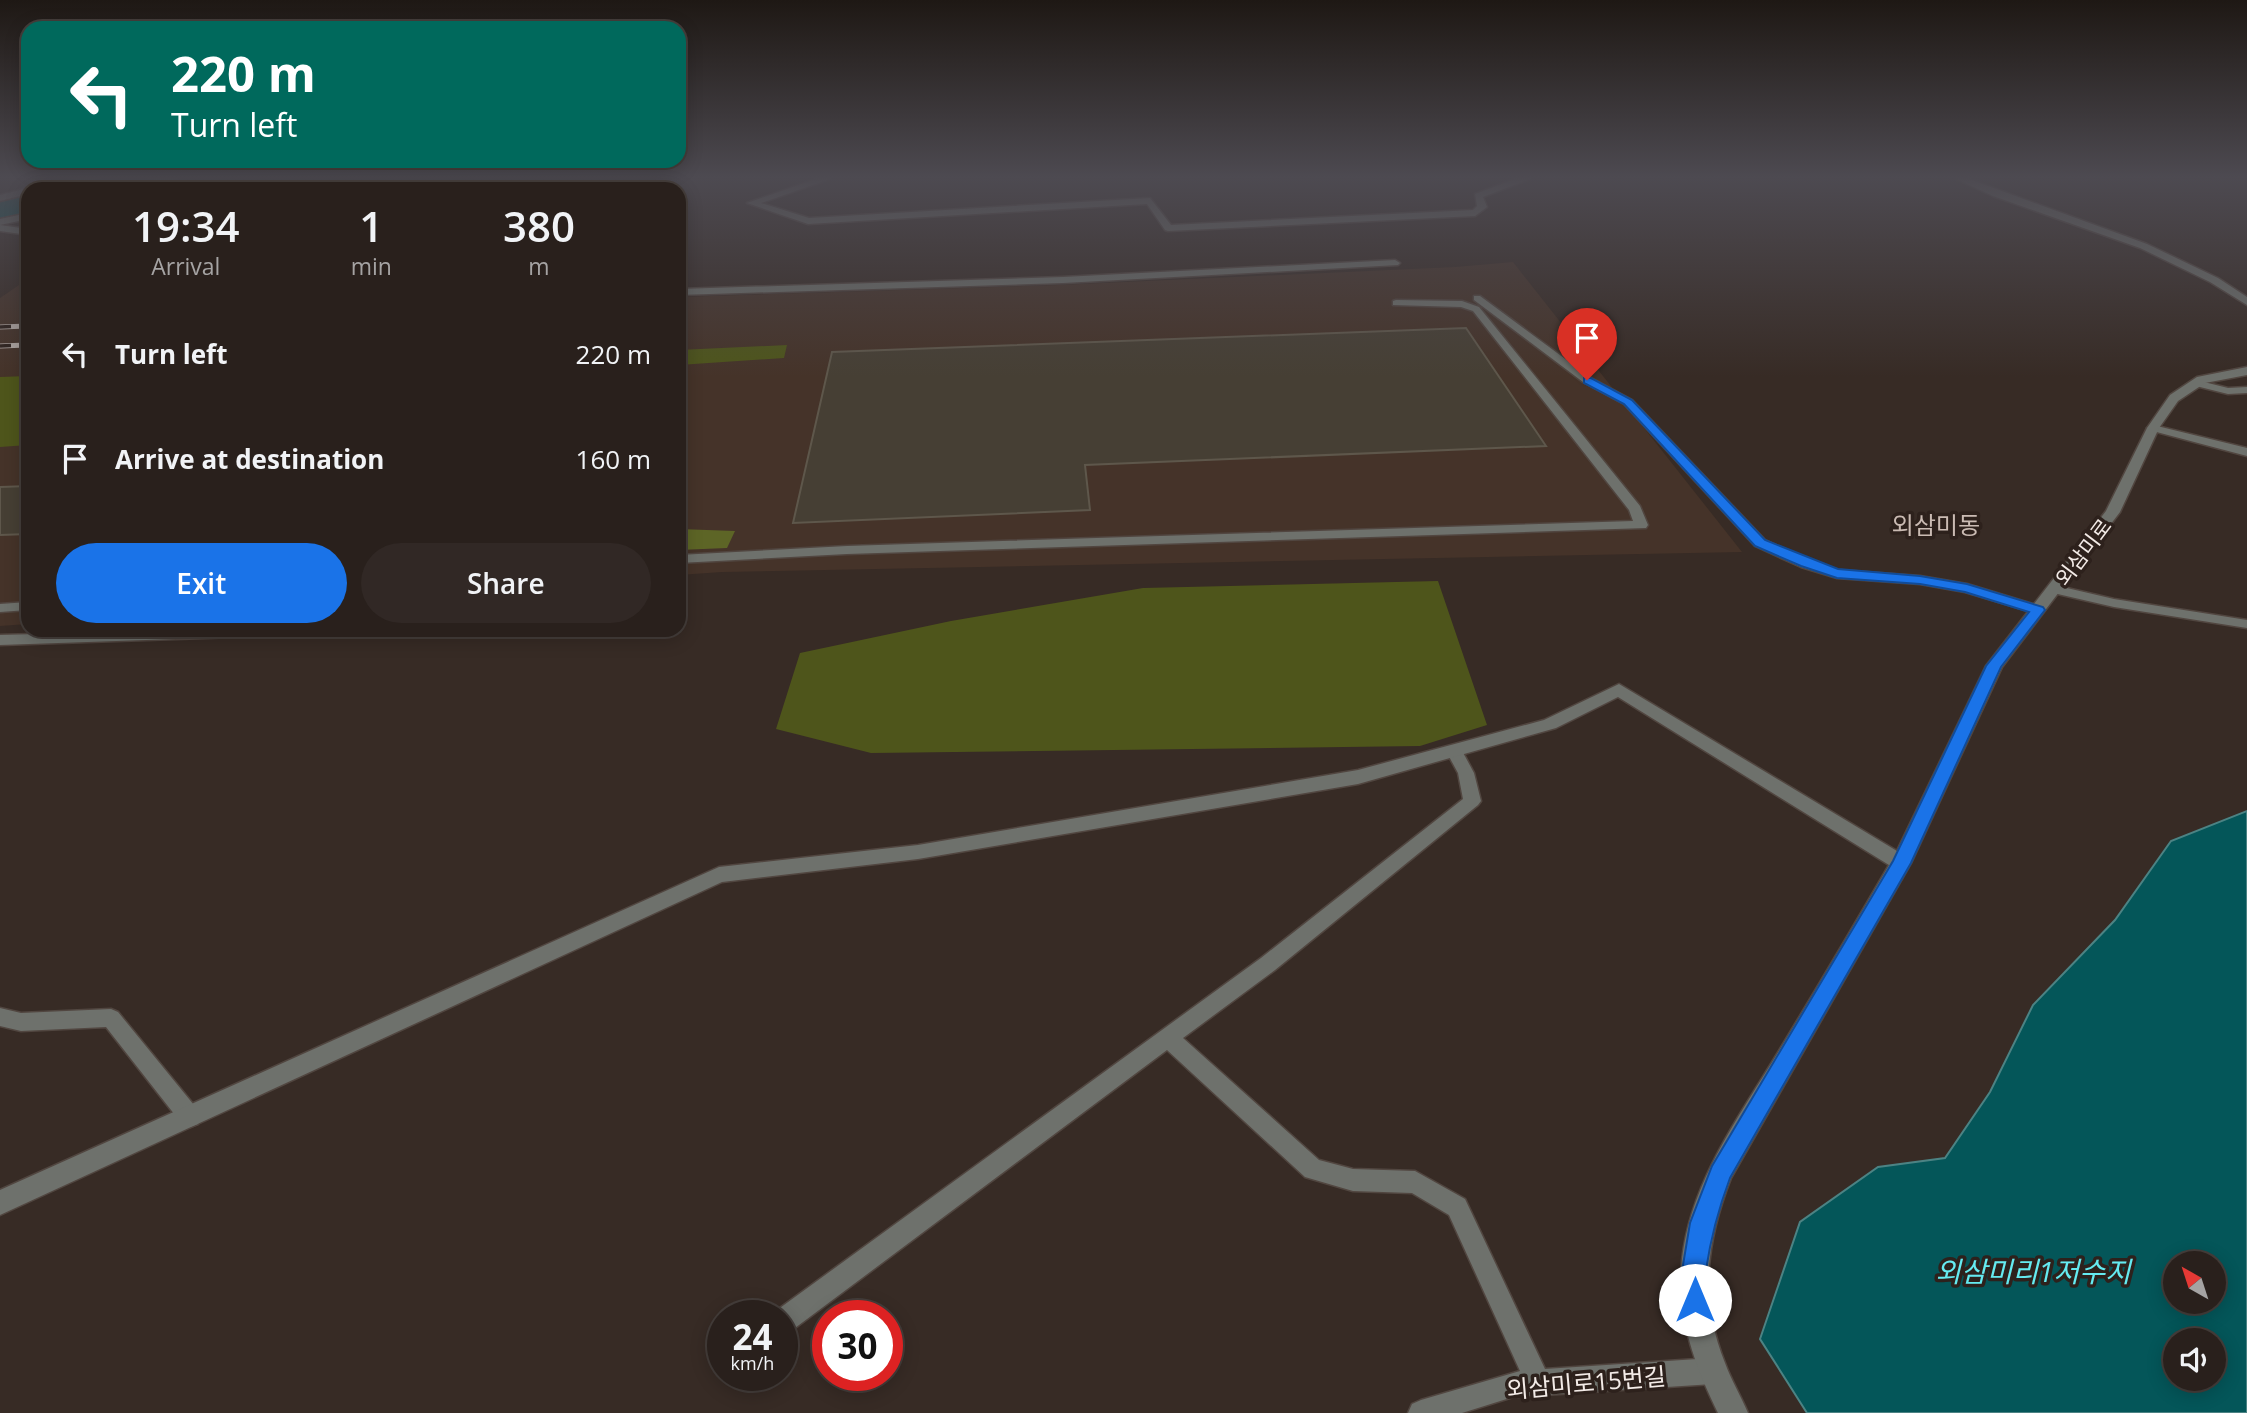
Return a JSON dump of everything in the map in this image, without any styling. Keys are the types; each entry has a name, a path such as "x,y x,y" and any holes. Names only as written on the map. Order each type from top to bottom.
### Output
{"street":[{"path":"2140,245 2209,277 2247,302"},
{"name":"외삼미로","path":"1733,1413 1713,1371 1697,1323 1693,1277 1701,1223 1720,1173 1902,863 1994,666 2113,512 2153,428 2174,398 2196,383 2247,371"},
{"path":"0,1203 719,875 931,849 1358,777 1550,724 1619,690 1902,863"}],"lane":[{"path":"686,292 1063,280 1395,263"},
{"path":"1477,298 1587,380 1628,402 1760,543 1805,564 1837,573 1920,580 1967,588 2038,610"},
{"path":"686,559 847,550 1641,525 1635,509 1476,309 1462,304 1396,303"},
{"path":"2196,383 2228,391 2247,390"},
{"path":"2153,428 2247,452"},
{"path":"2054,589 2114,603 2247,624"},
{"path":"0,608 21,606"},
{"path":"0,639 75,637"},
{"path":"798,1310 1268,964 1472,801 1466,773 1454,751"},
{"path":"0,1017 21,1021 111,1018 190,1116"},
{"path":"1168,1038 1313,1168 1353,1180 1415,1182 1457,1207 1538,1382"},
{"name":"외삼미로15번길","path":"1421,1413 1513,1384 1713,1371"}],"shaded area":[{"path":"1513,262 1742,552 686,575 686,297 1058,285"},
{"path":"19,285 21,624 0,626 0,298"}],"green space":[{"path":"787,345 784,358 686,365 686,350"},
{"path":"21,376 21,446 0,447 0,377"},
{"path":"686,529 735,531 727,548 686,550"},
{"path":"1438,581 1487,725 1420,746 871,753 776,729 800,653 951,621 1143,588"}],"water":[{"name":"외삼미리1저수지","path":"2247,811 2247,1413 1807,1413 1760,1339 1800,1222 1878,1167 1945,1158 1990,1092 2033,1005 2115,920 2171,841"}],"building":[{"path":"1466,328 1546,446 1085,465 1090,510 793,523 832,352"},
{"path":"21,486 21,534 0,535 0,487"}],"railway":[{"path":"0,327 21,326"},
{"path":"0,346 21,345"}],"district":[{"name":"외삼미동","path":"1936,524"}],"route":[{"path":"1587,380 1628,402 1760,543 1805,564 1837,573 1920,580 1967,588 2038,610 1994,666 1902,863 1720,1173 1701,1223 1693,1277 1695,1300"}]}
